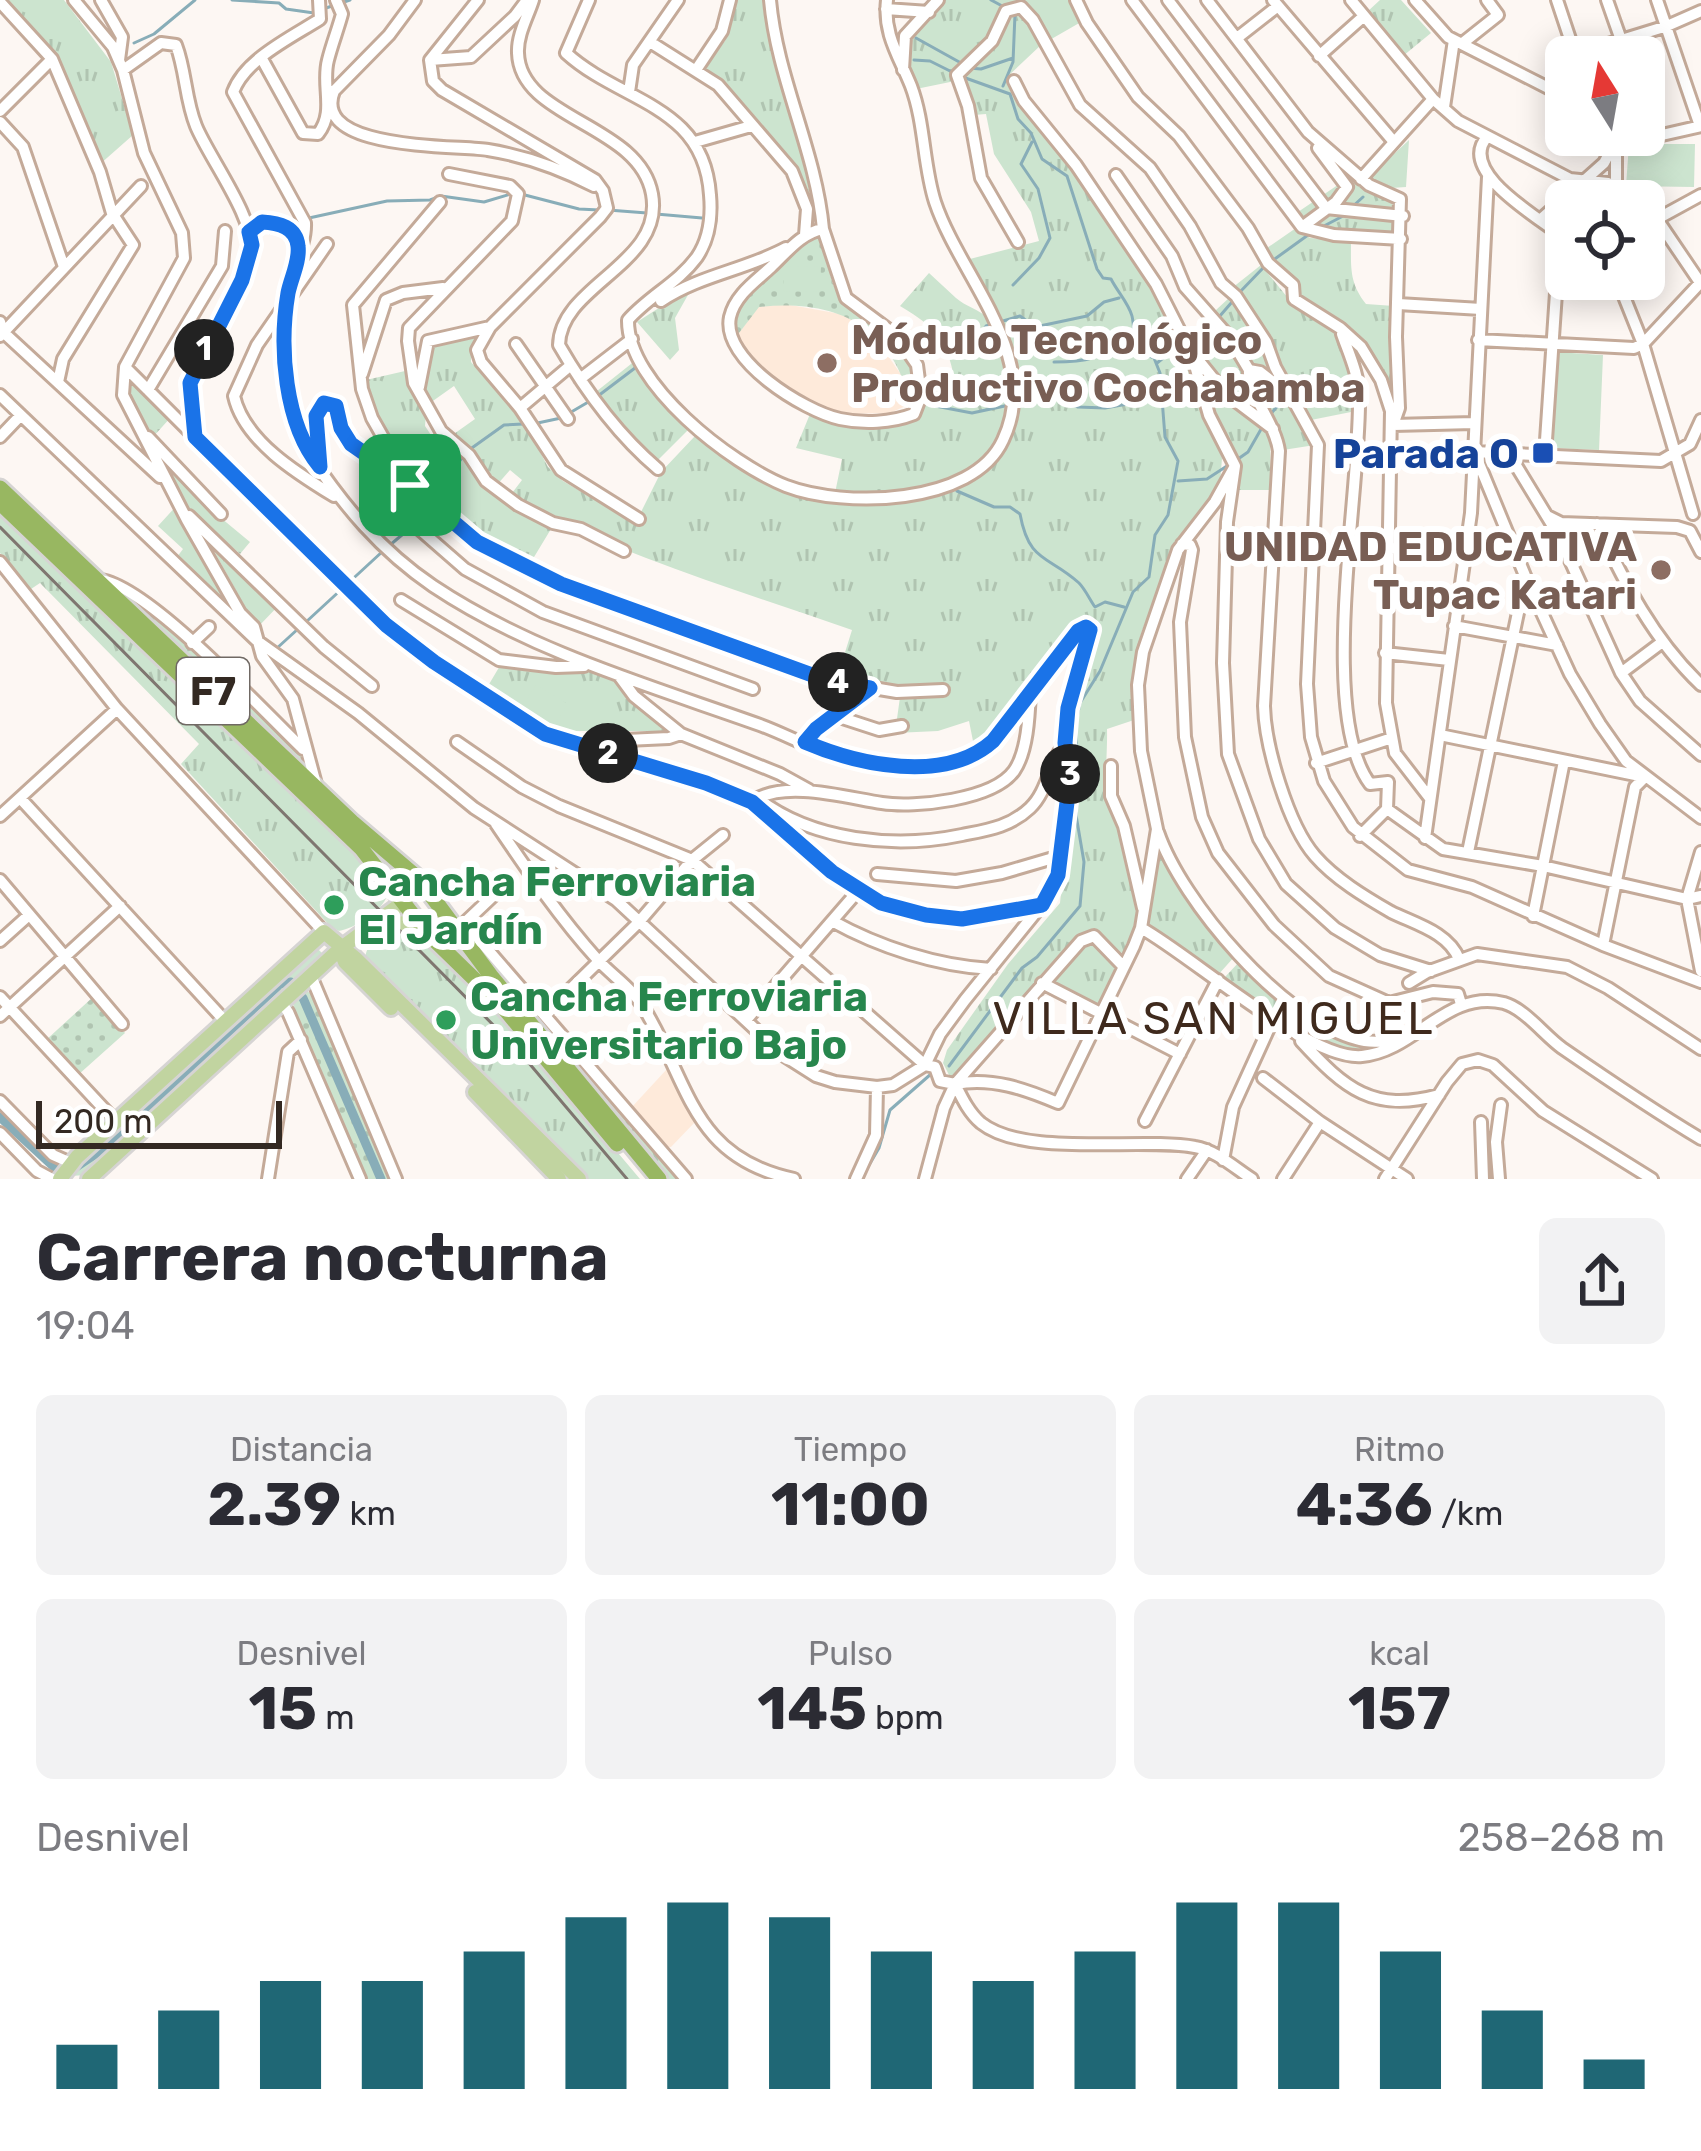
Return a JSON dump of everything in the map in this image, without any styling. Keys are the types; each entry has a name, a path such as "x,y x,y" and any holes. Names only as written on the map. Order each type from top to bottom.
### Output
{"highway":[{"name":"F7","path":"0,488 433,897 659,1179"},
{"name":"F7","path":"0,503 373,861 418,922 503,1007 646,1179"},
{"path":"402,903 416,890 433,897 434,920 418,922"}],"main road":[{"path":"89,1179 340,949 402,903"},
{"path":"378,924 418,922"},
{"path":"56,1179 324,932 579,1179"},
{"path":"340,949 345,962 559,1179"}],"street":[{"path":"74,0 113,47 144,153 185,241 184,258 125,367 123,394 240,614 254,627 256,640 293,699 320,793"},
{"path":"100,0 122,37 121,65"},
{"path":"319,0 320,19 287,37 239,79 233,92 304,224 282,320 290,400 304,445 345,507"},
{"path":"336,0 342,14 325,79 333,112 350,129 368,138 487,150 559,170 603,190"},
{"path":"262,59 303,133 318,134 329,102 344,79 389,35 415,0"},
{"path":"478,0 430,60 434,81 578,168 603,190 607,208 490,327 477,350 481,362 520,408 561,470 639,519"},
{"path":"430,60 471,56 530,0"},
{"path":"530,0 518,45 521,70 546,100 625,150 641,168 652,192 651,221 641,240 589,293 561,329 559,345 634,449 658,469"},
{"path":"590,0 566,53 680,125 705,163 711,198 703,248 679,278 628,320 632,339 655,383 717,447 788,487 831,496 884,497 932,490 966,477 1004,440 1013,386 1011,364 992,316 943,224 927,175 910,84 889,39 886,4 929,12"},
{"path":"629,92 630,72 678,0"},
{"path":"696,70 722,31 730,0"},
{"path":"650,42 718,85 799,184 807,209 802,238 745,291 732,310 730,333 750,365 796,399 840,419 888,421 914,414 921,396 917,365 897,336 846,298 778,50 770,0"},
{"path":"902,73 905,36 938,0"},
{"path":"1076,0 1138,97 1179,136 1248,228 1268,263 1293,285 1294,299 1340,328 1371,362 1394,425"},
{"path":"1132,0 1302,227 1334,236 1401,239"},
{"path":"1168,0 1326,208 1403,216"},
{"path":"1207,0 1346,182 1343,195 1302,227"},
{"path":"1351,0 1439,103 1468,127 1570,179 1582,180 1608,156"},
{"path":"1415,0 1459,41 1545,87"},
{"path":"1361,178 1439,103 1459,41 1498,15 1487,0"},
{"path":"1557,0 1569,36"},
{"path":"1607,0 1619,36"},
{"path":"1657,0 1701,126 1665,134"},
{"path":"0,2 52,59 100,172 112,214 133,245 63,359 58,382"},
{"path":"1237,38 1276,3 1394,142"},
{"path":"1018,242 976,165 968,106 957,75 992,41 1006,11 1021,7 1080,105 1150,168 1190,226 1221,284 1236,296 1266,342 1313,434 1319,454 1307,684 1316,763 1360,836 1408,870 1472,887 1701,982"},
{"path":"1628,36 1701,11"},
{"path":"1319,56 1364,16"},
{"path":"121,65 161,43 176,45 189,108 252,245 242,280 190,383 195,437"},
{"path":"0,111 52,59"},
{"path":"1014,81 1156,284 1192,355 1215,428 1235,466 1227,522 1223,663 1228,754 1259,839 1286,884 1335,928 1380,955 1431,970"},
{"path":"0,122 23,147 64,267"},
{"path":"695,142 754,128"},
{"path":"1308,133 1361,178 1396,194 1403,216 1399,408 1394,425 1385,653 1389,739 1429,797"},
{"path":"1487,136 1477,155 1488,177 1545,224"},
{"path":"144,153 141,186 1,330 169,485"},
{"path":"449,174 510,186 519,198 512,221 444,288 408,333 410,364 420,394 441,431 469,455 485,481 518,506 624,551"},
{"path":"1116,175 1172,256 1185,287 1230,338 1274,430 1279,451 1264,706 1268,746 1297,823 1319,861 1375,902 1446,939 1459,958"},
{"path":"1425,838 1468,540 1488,177"},
{"path":"141,186 154,187 164,197"},
{"path":"1665,215 1701,195"},
{"path":"440,202 355,299 353,324 362,389 372,418 410,485 418,528 487,584 591,633 753,689"},
{"path":"1540,220 1545,215"},
{"path":"249,232 262,222 285,226 299,249"},
{"path":"641,309 694,280 755,264 824,230"},
{"path":"148,390 222,266 225,231"},
{"path":"1478,340 1634,348 1643,344 1701,283 1665,231"},
{"path":"286,303 327,244"},
{"path":"362,389 363,367 386,300 444,288"},
{"path":"1545,455 1557,300"},
{"path":"1625,300 1643,344 1694,514"},
{"path":"1398,304 1481,309"},
{"path":"0,395 256,640 358,713 494,822 518,833 616,900 800,1067 835,1082 877,1087 893,1085 925,1065 940,1034 1053,891 1070,778 1065,743 1068,708 1090,630 1078,631 993,741 963,760 855,761 620,677 478,614 398,560 345,507 283,461 236,406 235,388 282,320"},
{"path":"420,394 418,380 428,341 490,327"},
{"path":"1340,328 1359,395 1344,663 1352,751 1370,784 1388,782 1408,771"},
{"path":"580,379 632,339"},
{"path":"516,344 568,418"},
{"path":"1192,355 1224,392 1274,430"},
{"path":"520,408 571,365"},
{"path":"125,367 386,625 545,734 706,783 834,832 901,844 988,831 1028,810 1041,794 1065,743"},
{"path":"1249,370 1260,372 1293,398"},
{"path":"320,467 316,416 324,403 330,403 336,406 351,444 410,485 477,542 561,584 826,680 920,693 943,690"},
{"path":"0,437 21,415"},
{"path":"1474,452 1661,461 1690,444 1701,420"},
{"path":"1394,425 1474,423"},
{"path":"141,431 221,514"},
{"path":"1474,452 1557,645 1616,749 1701,818"},
{"path":"1509,454 1559,536 1621,673 1640,701 1701,755"},
{"path":"1235,466 1215,502 1182,544 1155,611 1138,685 1141,751 1157,829 1167,859 1195,901 1240,957 1280,994 1321,1024 1357,1040 1405,1040"},
{"path":"179,504 324,647 372,686"},
{"path":"1544,514 1561,523 1677,527 1690,531 1701,552"},
{"path":"1597,524 1661,643 1701,685"},
{"path":"1389,549 1468,540"},
{"path":"1182,544 1192,550 1180,622 1188,762 1209,836 1232,874 1274,925 1329,976 1378,1000 1402,1002 1432,992 1455,991 1461,1004"},
{"path":"0,562 117,710 324,932"},
{"path":"1468,852 1526,578"},
{"path":"97,580 123,586 192,643 305,752"},
{"path":"401,600 500,659 556,667 592,666"},
{"path":"1454,626 1557,645"},
{"path":"192,643 208,627"},
{"path":"1621,673 1661,643"},
{"path":"1385,653 1449,661"},
{"path":"620,677 634,696 681,734 814,793"},
{"path":"805,742 870,688"},
{"path":"754,800 770,793 814,793 890,804 977,794 1005,779 1016,767 1030,690"},
{"path":"0,816 117,710"},
{"path":"833,715 879,730 902,726"},
{"path":"575,742 681,734"},
{"path":"1440,735 1645,777"},
{"path":"1316,763 1389,739"},
{"path":"457,742 559,806 692,860 925,1065 935,1066 940,1081 1019,1087 1058,1103 1141,928 1157,829"},
{"path":"1316,763 1340,760 1360,771"},
{"path":"1533,916 1564,760"},
{"path":"1111,766 1111,796 1124,826 1143,912"},
{"path":"1603,945 1635,788 1645,777"},
{"path":"1360,836 1387,809 1388,782"},
{"path":"20,798 224,1020"},
{"path":"754,800 858,891 898,909 962,919 1042,905"},
{"path":"1387,809 1443,849 1687,898 1701,896"},
{"path":"494,822 547,899 642,1005 715,1141 755,1168 794,1179"},
{"path":"544,1014 638,923 692,860 723,835"},
{"path":"1701,852 1687,898 1701,971"},
{"path":"877,874 956,881 1060,856"},
{"path":"0,880 122,1024"},
{"path":"747,1019 858,891"},
{"path":"494,895 457,930 482,943 686,1179"},
{"path":"116,1122 3,1007 120,906"},
{"path":"0,941 29,915"},
{"path":"832,921 879,945 991,968"},
{"path":"1141,928 1305,1040 1346,1056 1375,1054 1461,1004 1486,1000 1516,1007 1562,1047 1701,1139"},
{"path":"925,1179 955,1084 1042,983 1088,937 1099,940 1124,966"},
{"path":"1409,983 1459,958 1478,954 1567,967 1596,980 1701,1049"},
{"path":"1402,1002 1413,968"},
{"path":"311,976 396,1179"},
{"path":"1145,1121 1218,980"},
{"path":"1042,983 1180,1054"},
{"path":"280,1003 301,1040 360,1179"},
{"path":"1223,1160 1233,1107 1274,1017"},
{"path":"1287,1026 1340,1077 1379,1101 1416,1101 1439,1094"},
{"path":"268,1179 288,1052 301,1040"},
{"path":"1387,1175 1439,1094 1469,1060 1493,1065 1543,1111 1652,1179"},
{"path":"1263,1078 1387,1175 1407,1179"},
{"path":"955,1084 974,1116 1000,1134 1080,1144 1207,1150 1252,1179"},
{"path":"856,1179 876,1135 877,1087"},
{"path":"0,1101 53,1155 71,1163"},
{"path":"1499,1179 1496,1142 1501,1105"},
{"path":"1283,1179 1320,1122"},
{"path":"1481,1122 1483,1179"},
{"path":"0,1133 37,1171 56,1179"},
{"path":"1187,1179 1207,1150"}],"shaded area":[{"name":"Módulo Tecnológico Productivo Cochabamba","path":"785,304 846,315 873,334 904,379 910,404 890,413 844,414 817,404 764,371 736,337 758,307"},
{"path":"667,1069 696,1121 671,1147 661,1147 631,1108"}],"green space":[{"path":"7,0 64,0 111,62 133,135 99,165 58,57"},
{"path":"736,0 764,0 769,36 815,207 811,208 802,185 701,69 725,41"},
{"path":"943,0 1071,0 1081,22 1041,45 1007,77 1021,104 1069,161 1147,276 1192,363 1200,406 1222,458 1220,484 1204,512 1177,542 1142,631 1134,660 1137,719 1107,729 1107,793 1120,827 1138,908 1132,939 1123,953 1093,931 1079,937 951,1079 943,1063 947,1050 1008,964 1060,903 1070,802 1068,724 1094,636 1091,618 1050,654 986,745 975,751 969,721 938,731 895,733 901,690 837,678 852,630 635,554 509,497 522,480 510,470 496,486 451,436 475,419 454,386 430,403 422,388 431,343 479,333 471,362 524,422 548,467 563,481 640,526 644,518 640,514 661,472 695,436 785,491 899,499 984,469 1007,442 1016,387 966,260 1039,241 1031,212 994,154 986,114 974,115 955,81 916,89 909,75 910,40"},
{"path":"1380,0 1401,0 1431,33 1403,56 1367,12"},
{"path":"1409,140 1406,187 1391,188 1367,179"},
{"path":"1665,144 1695,144 1694,187 1665,187 1665,180 1626,180 1628,156 1665,156"},
{"path":"1348,178 1399,208 1398,232 1336,234 1310,228 1298,212"},
{"path":"1296,228 1310,238 1351,241 1352,274 1360,296 1366,304 1394,306 1392,408 1373,356 1359,340 1294,294 1264,250"},
{"path":"817,236 837,293 892,340 915,370 917,386 910,404 890,354 875,336 836,313 759,307 736,337 736,312 752,289 785,257"},
{"path":"1261,265 1292,303 1337,335 1349,362 1356,411 1311,420 1292,381 1232,288"},
{"path":"784,266 821,267 820,292 783,291"},
{"path":"929,273 988,318 997,333 1008,381 1002,423 990,449 973,468 951,481 897,493 835,493 842,459 796,448 810,414 860,427 895,426 921,410 927,394 956,387 940,338 900,306"},
{"path":"1314,274 1345,297 1330,317 1299,294"},
{"path":"693,286 675,318 679,350 670,360 637,322"},
{"path":"1230,297 1286,386 1262,367 1243,374 1264,417 1221,382 1188,336"},
{"path":"1556,352 1603,355 1599,450 1549,448"},
{"path":"636,360 690,428 654,464 597,391"},
{"path":"1201,369 1270,435 1271,490 1239,490 1240,463 1218,425"},
{"path":"405,371 407,386 426,414 425,426 433,438 462,454 481,483 551,529 528,567 448,513 388,441 366,380"},
{"path":"129,378 171,417 153,437 133,410"},
{"path":"1259,379 1290,402 1315,445 1283,450 1280,430 1257,386"},
{"path":"150,444 215,513 250,542 240,554 183,503"},
{"path":"179,503 250,627 177,557 183,549 158,526"},
{"path":"0,511 363,860 387,896 374,913 339,931 330,926 181,764 199,744 40,583 31,589 0,553"},
{"path":"196,519 282,602 257,628"},
{"path":"128,595 159,617 263,715 301,754 307,771 125,599"},
{"path":"501,664 587,668 616,680 672,731 552,731 485,691"},
{"path":"536,685 568,704 554,726 521,708"},
{"path":"1158,844 1235,956 1218,975 1146,922"},
{"path":"411,929 500,1013 640,1179 587,1179 365,959 375,940"},
{"path":"1093,941 1118,969 1100,1007 1051,984 1084,944"},
{"path":"316,947 323,954 320,959 84,1175 72,1176 78,1163"},
{"path":"1240,961 1324,1030 1383,1044 1381,1049 1352,1054 1302,1034 1224,978"},
{"path":"306,990 315,997 391,1179 365,1179 294,1009 293,1001"},
{"path":"93,997 125,1033 78,1075 45,1041"},
{"path":"543,1022 680,1179 669,1179 540,1025"}],"waterway":[{"path":"134,43 154,34 195,0"},
{"path":"232,0 279,3 286,9 314,13"},
{"path":"323,9 350,0"},
{"path":"991,0 1004,7"},
{"path":"1003,86 1013,62 1015,14"},
{"path":"916,38 961,63"},
{"path":"969,68 981,69 1013,58"},
{"path":"914,60 930,61 952,72"},
{"path":"949,1066 1022,968 1080,906 1084,862 1076,815 1075,727 1080,703 1100,671 1133,592 1149,577 1155,535 1168,515 1178,461 1165,437 1160,373 1154,358 1136,346 1126,302 1111,279 1103,278 1097,269 1067,176 1042,159 1031,133 1018,119 1010,94 960,76"},
{"path":"1013,285 1039,258 1050,238 1038,189 1021,164 1032,142"},
{"path":"309,218 387,201 441,196 484,202 511,194"},
{"path":"521,194 599,210"},
{"path":"1351,208 1363,197"},
{"path":"608,210 647,213"},
{"path":"656,214 702,218"},
{"path":"1322,227 1345,215"},
{"path":"270,233 284,230"},
{"path":"1272,261 1308,235"},
{"path":"1238,294 1264,267"},
{"path":"978,338 986,326 1020,316 1035,327 1087,316 1104,302 1119,298"},
{"path":"1219,317 1232,302"},
{"path":"1190,338 1211,322"},
{"path":"1054,362 1093,358 1121,334 1132,332"},
{"path":"1157,363 1182,343"},
{"path":"598,396 635,368"},
{"path":"1293,390 1352,376"},
{"path":"930,405 972,413 1051,396 1078,407 1105,408 1161,398 1170,387 1193,378"},
{"path":"1269,416 1286,396"},
{"path":"533,424 561,418 590,401"},
{"path":"469,450 504,425 523,424"},
{"path":"1238,459 1248,452 1264,424"},
{"path":"430,495 463,457"},
{"path":"1178,481 1207,479 1230,464"},
{"path":"957,491 994,507 1010,507 1020,514 1034,550 1079,583 1095,607 1105,602 1124,607"},
{"path":"390,545 415,524"},
{"path":"306,622 383,551"},
{"path":"276,649 299,628"},
{"path":"70,1171 106,1147 280,984 291,982"},
{"path":"303,998 381,1179"},
{"path":"865,1172 879,1148 890,1110 931,1074"},
{"path":"0,1117 54,1167"}],"tram line":[{"path":"0,527 517,1049 627,1179"}],"place":[{"name":"Módulo Tecnológico Productivo Cochabamba","path":"827,363"},
{"name":"Parada O","path":"1543,453"},
{"name":"UNIDAD EDUCATIVA Tupac Katari","path":"1661,570"},
{"name":"Cancha Ferroviaria El Jardín","path":"334,905"},
{"name":"Cancha Ferroviaria Universitario Bajo","path":"446,1020"}],"district":[{"name":"VILLA SAN MIGUEL","path":"1214,1018"}],"route":[{"path":"262,222 285,226 299,249 286,303 286,383 309,454 320,467 316,416 324,403 330,403 336,406 351,444 410,485 477,542 561,584 826,680 870,688 805,742 855,761 934,764 976,755 993,741 1018,704 1086,627 1090,639 1068,708 1065,743 1070,778 1053,891 1042,905 962,919 881,903 832,872 752,802 706,783 545,734 386,625 195,437 190,393 193,370 242,280 252,245 249,232 262,222"}]}
